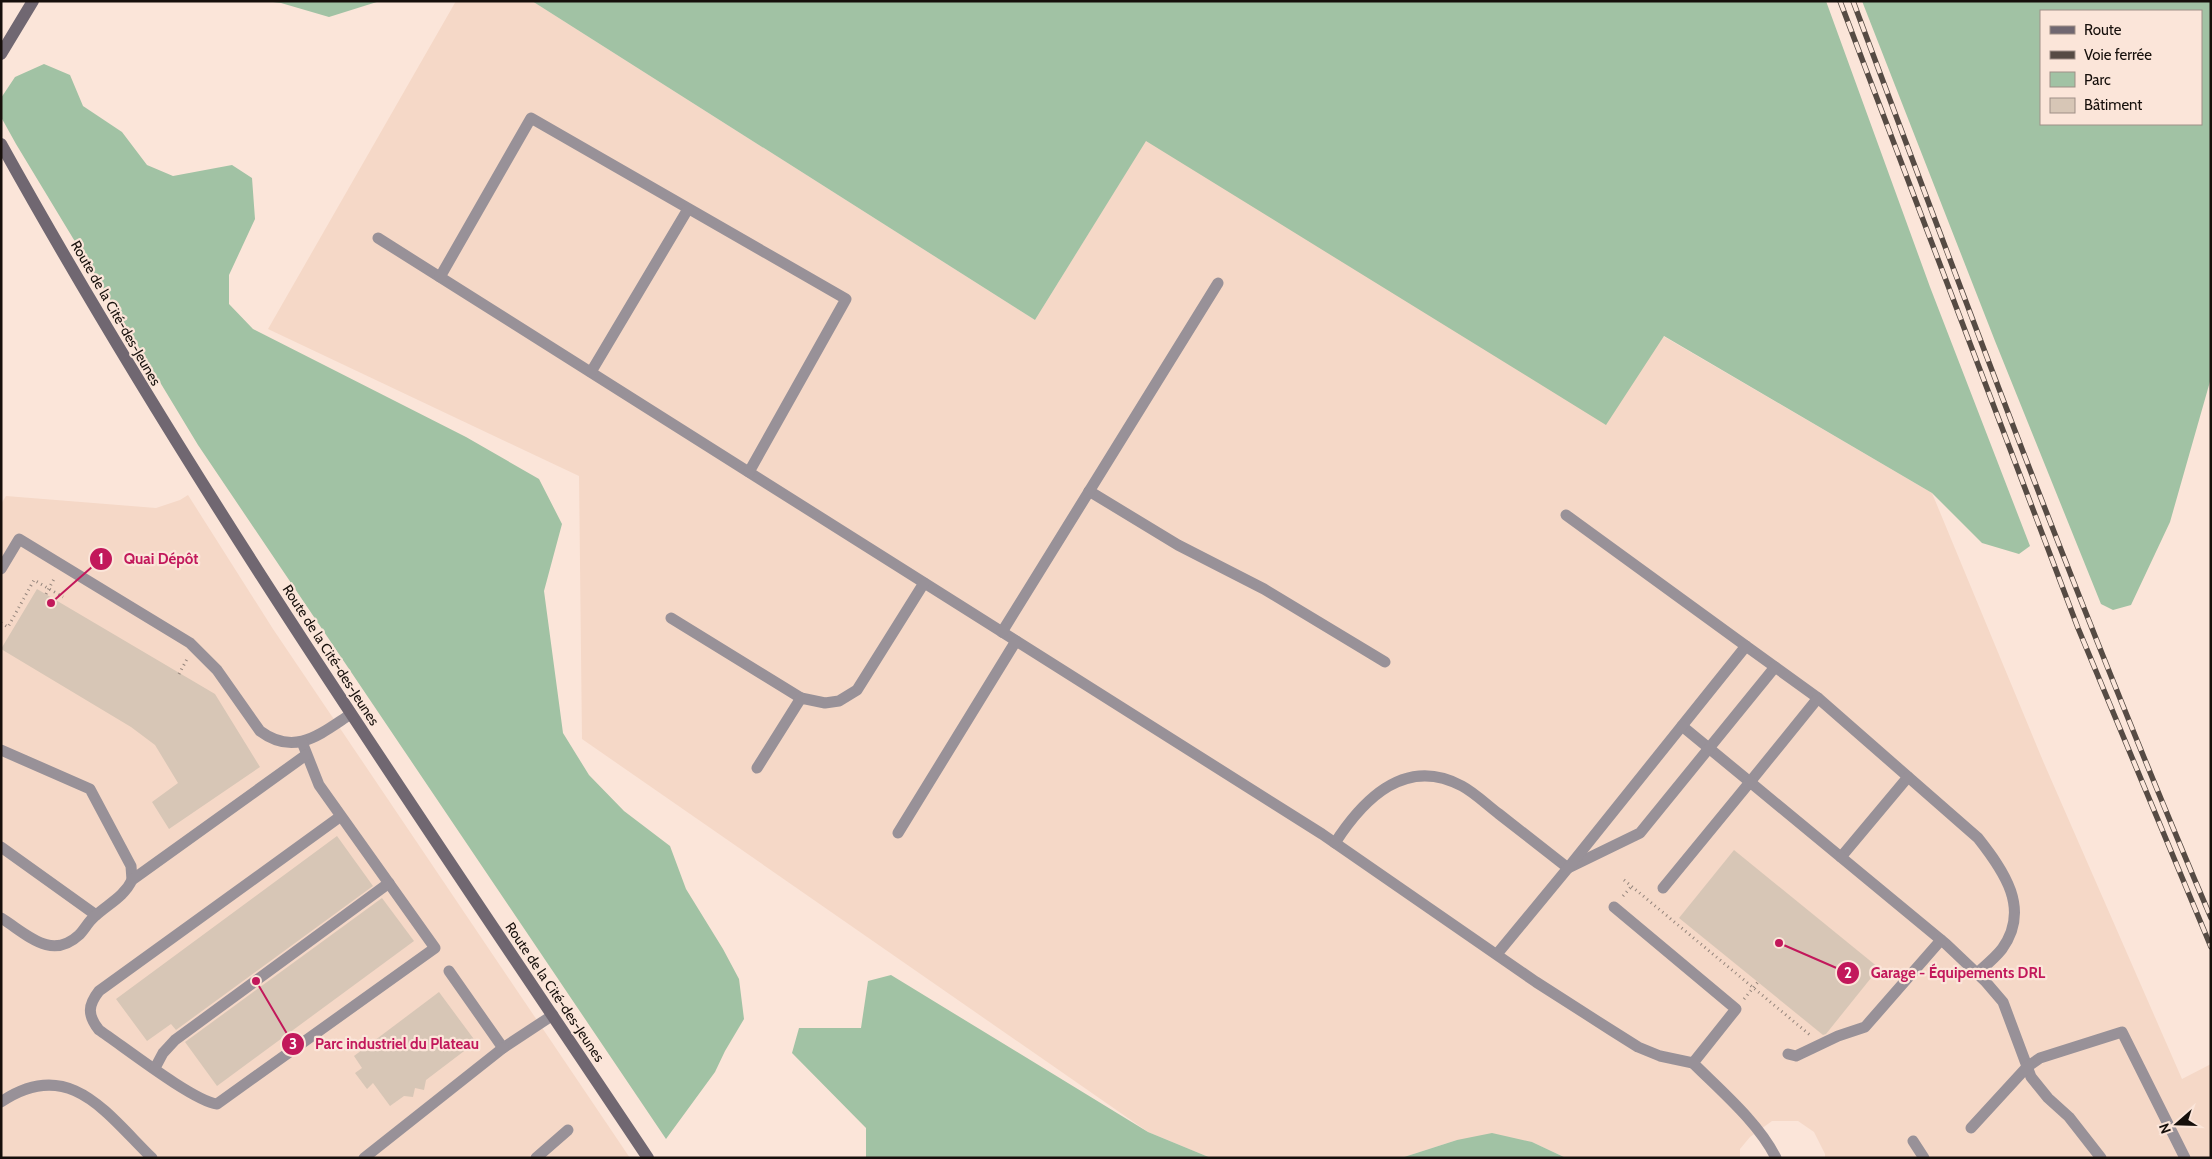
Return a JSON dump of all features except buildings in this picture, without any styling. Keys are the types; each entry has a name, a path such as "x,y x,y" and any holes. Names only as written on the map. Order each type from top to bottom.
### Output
{"main road":[{"path":"1,54 33,1"},
{"name":"Route de la Cité-des-Jeunes","path":"1,144 149,399 351,714 648,1158"}],"lane":[{"path":"440,277 531,118 846,299 749,472"},
{"path":"591,372 688,209"},
{"path":"378,238 1335,843 1497,954 1638,1047 1660,1056 1692,1063 1746,1117 1765,1140 1776,1158"},
{"path":"1002,632 1218,283"},
{"path":"1089,491 1178,545 1264,589 1385,662"},
{"path":"1566,515 1818,698 1978,838 1996,861 2011,889 2016,916 2011,934 2001,950 1976,973"},
{"path":"1,569 19,540 101,591 173,630 205,656 260,731 270,739 284,743 302,742 312,739 351,714"},
{"path":"671,618 801,698 825,703 839,701 857,690 924,583"},
{"path":"898,833 1016,641"},
{"path":"1497,954 1746,646"},
{"path":"1568,868 1640,833 1775,667"},
{"path":"757,768 801,698"},
{"path":"1663,888 1818,698"},
{"path":"1682,726 1941,940 1976,973 2003,1002 2031,1077 2069,1118 2101,1158"},
{"path":"302,742 319,785 435,948 217,1104 208,1103 99,1030 92,1022 89,1011 91,1001 99,991 341,816"},
{"path":"1,918 43,944 54,948 66,944 79,935 96,915 127,892 132,880 131,866 90,789 3,755"},
{"path":"132,880 306,756"},
{"path":"1335,843 1351,819 1370,799 1390,785 1416,775 1440,776 1464,786 1568,868"},
{"path":"1841,857 1908,777"},
{"path":"1,847 96,915"},
{"path":"155,1068 163,1052 175,1040 389,883"},
{"path":"1614,907 1736,1009 1692,1063"},
{"path":"1788,1054 1796,1056 1838,1036 1864,1027 1941,940"},
{"path":"449,971 503,1048"},
{"path":"364,1158 503,1048 553,1015"},
{"path":"1971,1128 2027,1067 2040,1058 2122,1032 2185,1158"},
{"path":"1,1102 17,1091 34,1086 51,1083 65,1085 101,1107 152,1158"},
{"path":"536,1158 568,1130"},
{"path":"1913,1141 1924,1158"}],"path":[{"path":"8,627 34,580 63,597"},
{"path":"46,594 49,589"},
{"path":"1,623 13,630"},
{"path":"179,674 191,653"},
{"path":"1624,880 1815,1038"},
{"path":"1753,987 1758,982"}],"shaded area":[{"path":"456,1 532,1 1035,320 1146,140 1606,424 1663,336 1932,493 2043,761 2182,1079 2211,1064 2211,1158 1825,1158 1825,1154 1814,1132 1798,1121 1772,1121 1750,1137 1740,1149 1740,1158 1566,1158 1532,1142 1457,1140 1401,1158 1211,1158 1148,1132 582,739 579,476 268,329"},
{"path":"188,495 273,629 630,1158 1,1158 1,504 6,496 156,508 180,500"}],"green space":[{"path":"265,1 380,1 329,17 281,3"},
{"path":"532,1 1826,1 1930,287 2030,546 2019,554 1982,543 1932,493 1664,336 1606,425 1146,141 1035,320"},
{"path":"1862,1 2211,1 2211,378 2170,522 2131,605 2113,610 2101,604 1995,341"},
{"path":"44,64 70,75 83,106 122,132 147,165 173,176 232,165 252,178 255,219 229,275 229,304 253,329 466,437 539,479 562,524 544,591 563,733 589,775 624,811 670,846 686,889 739,979 744,1019 715,1072 666,1139 198,445 16,144 1,117 1,98 15,77"},
{"path":"891,975 1148,1132 1211,1158 866,1158 866,1128 792,1053 799,1028 861,1028 868,981"},
{"path":"1492,1133 1532,1142 1566,1158 1401,1158 1457,1140"}],"railway":[{"path":"1840,1 2078,628 2211,947"},
{"path":"1853,1 2071,576 2211,918"}],"place":[{"name":"Quai Dépôt","path":"51,603"},
{"name":"Garage - Équipements DRL","path":"1779,943"},
{"name":"Parc industriel du Plateau","path":"256,981"}]}
